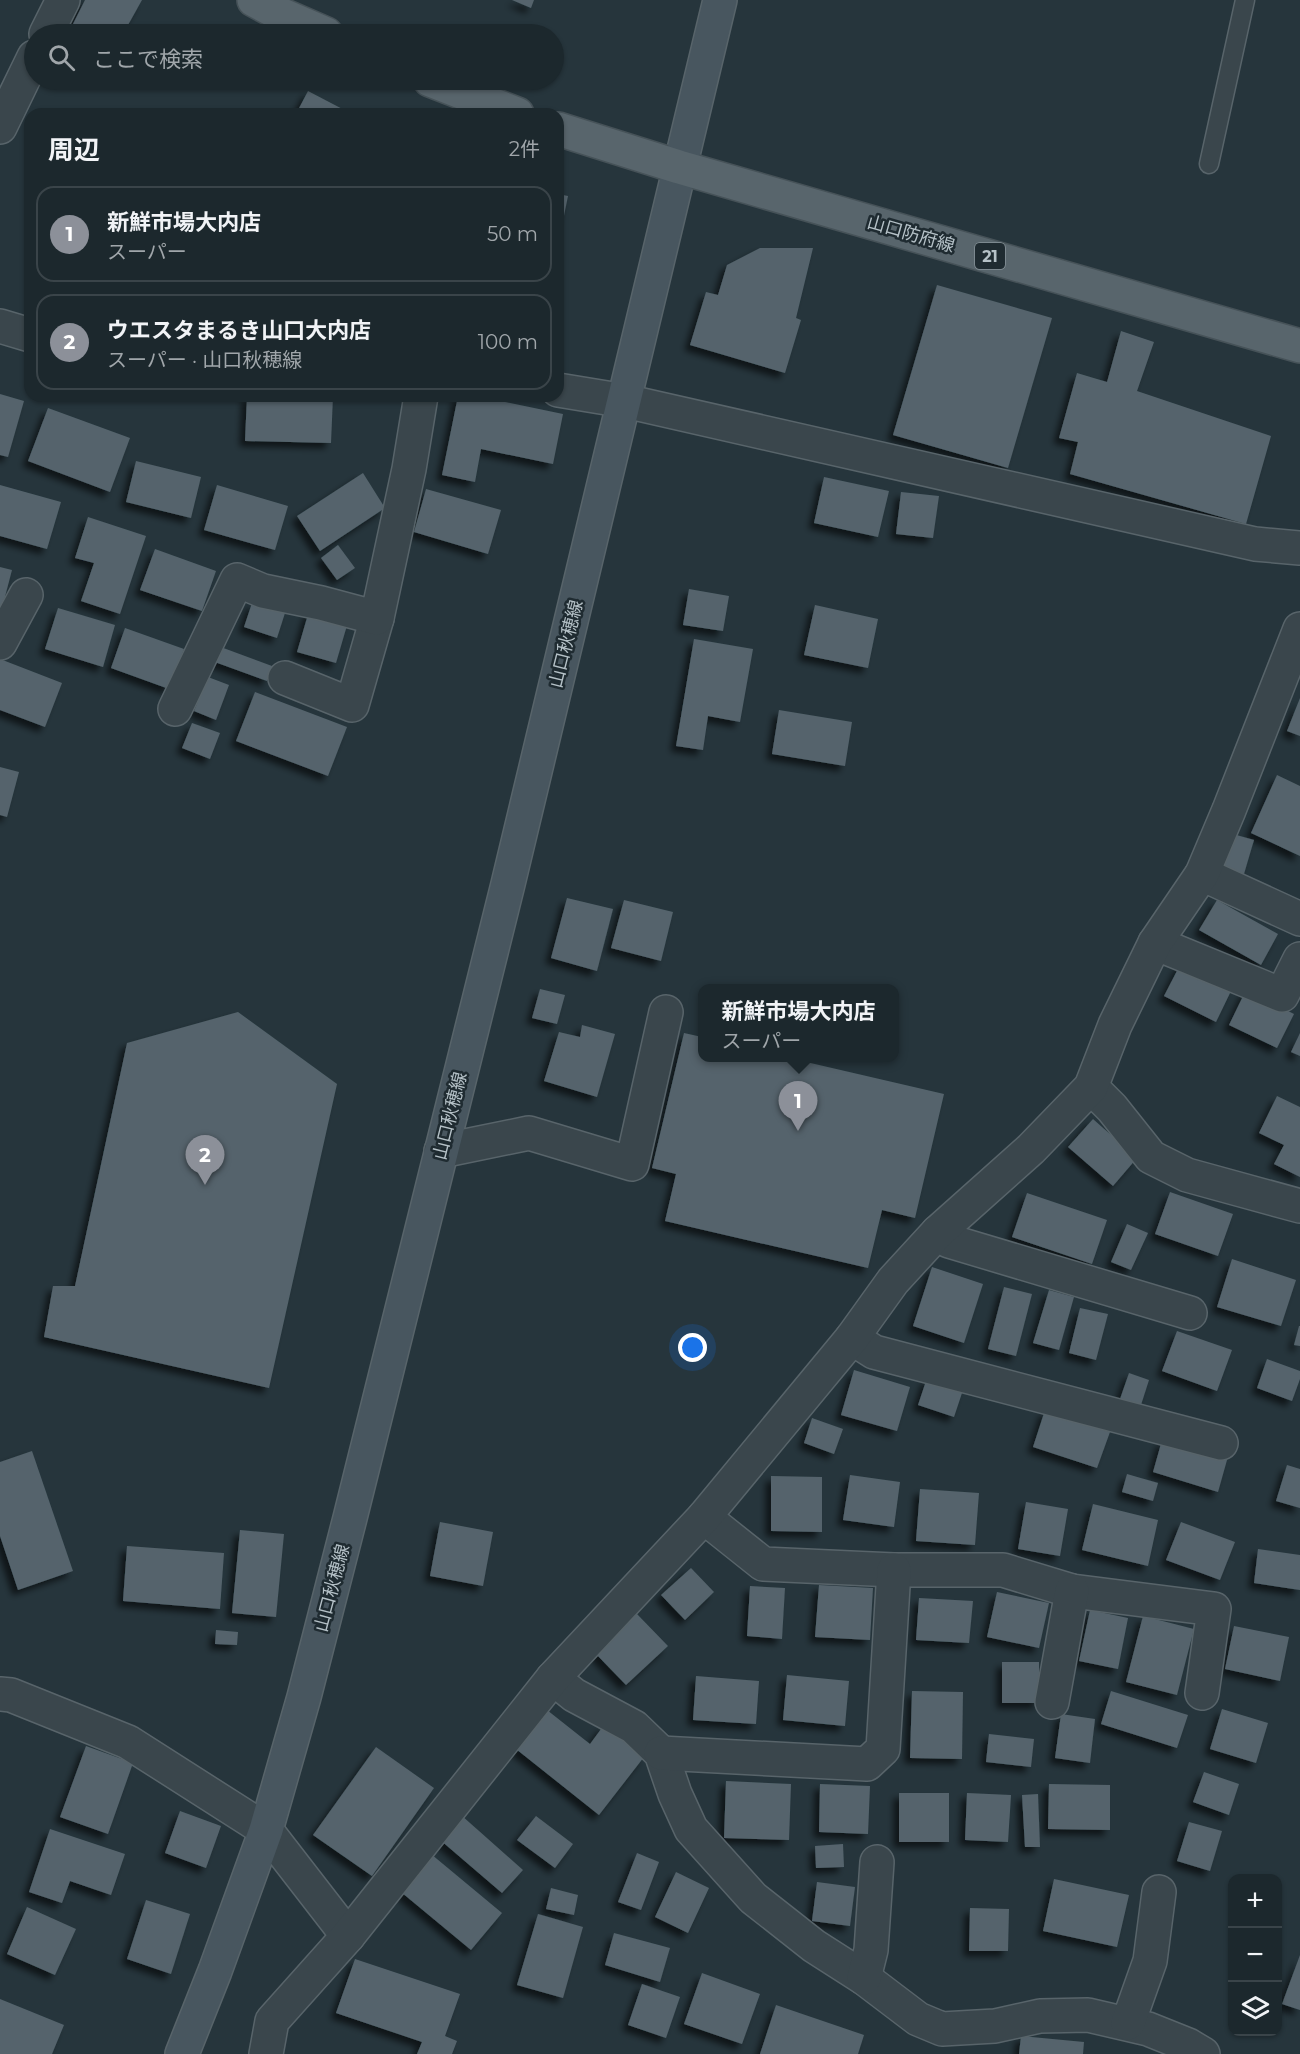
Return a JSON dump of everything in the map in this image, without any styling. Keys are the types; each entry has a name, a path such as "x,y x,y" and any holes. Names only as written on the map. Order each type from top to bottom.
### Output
{"main road":[{"path":"254,0 303,24"},
{"name":"山口秋穂線","path":"182,2054 266,1830 303,1698 441,1151 625,401 720,0"},
{"path":"455,90 501,108"},
{"name":"山口防府線","path":"564,131 679,167 1300,346"}],"street":[{"path":"51,24 63,0"},
{"path":"0,126 24,77"},
{"path":"0,326 24,333"},
{"path":"564,391 625,401 1254,544 1300,548"},
{"path":"285,678 352,705 377,618 409,469 420,402"},
{"path":"176,709 237,580 263,591 377,618"},
{"path":"0,643 26,595"},
{"path":"266,2054 272,2021 348,1936 553,1678 704,1517 852,1338 893,1281 938,1232 1031,1149 1091,1087 1115,1026 1155,943 1202,874 1300,629"},
{"path":"1202,874 1300,919"},
{"path":"1155,943 1282,994 1300,959"},
{"path":"441,1151 529,1133 632,1164 666,1012"},
{"path":"1091,1087 1112,1108 1151,1157 1187,1175 1300,1206"},
{"path":"938,1232 949,1241 1190,1313"},
{"path":"852,1338 874,1352 1221,1443"},
{"path":"704,1517 763,1564 894,1570 1003,1570 1072,1591 1214,1609 1202,1693"},
{"path":"661,1753 867,1764 883,1749 894,1570"},
{"path":"1052,1702 1072,1591"},
{"path":"553,1678 574,1695 634,1727 661,1753 675,1794 691,1829 753,1898 814,1946 864,1978 918,2019 942,2029 993,2040 1040,2016 1088,2015 1128,2023 1188,2045 1203,2054"},
{"path":"0,1694 11,1695 128,1742 266,1830 348,1936"},
{"path":"864,1978 871,1950 877,1862"},
{"path":"1128,2023 1150,1960 1160,1892"}],"lane":[{"path":"1209,164 1245,0"}],"building":[{"path":"85,0 142,0 129,24 73,24"},
{"path":"512,0 534,0 531,8"},
{"path":"308,91 341,108 299,108"},
{"path":"564,195 568,196 564,216"},
{"path":"760,248 813,248 796,318 801,320 785,373 690,345 706,292 718,295 727,265"},
{"path":"937,285 1052,318 1008,468 893,435"},
{"path":"1121,331 1154,342 1137,391 1271,436 1246,524 1070,474 1078,442 1059,438 1077,373 1107,382"},
{"path":"0,394 24,401 8,457 0,455"},
{"path":"247,402 333,402 331,443 245,441"},
{"path":"457,402 505,402 563,414 553,464 481,449 475,482 442,475"},
{"path":"48,408 130,438 110,492 28,461"},
{"path":"136,461 201,477 191,518 126,502"},
{"path":"363,473 385,508 320,551 297,516"},
{"path":"824,477 889,491 878,537 814,523"},
{"path":"0,485 61,502 47,549 0,536"},
{"path":"217,485 288,506 275,550 204,530"},
{"path":"426,489 501,510 488,554 414,532"},
{"path":"901,492 939,496 933,538 896,534"},
{"path":"88,517 146,536 120,614 81,601 94,563 75,558"},
{"path":"338,545 355,568 337,580 321,558"},
{"path":"155,549 216,571 202,611 140,590"},
{"path":"0,567 12,570 1,612 0,612"},
{"path":"689,589 729,596 723,631 683,625"},
{"path":"252,603 285,613 277,638 244,627"},
{"path":"815,605 878,619 868,668 804,655"},
{"path":"58,608 115,625 103,667 45,649"},
{"path":"309,611 348,622 336,663 297,652"},
{"path":"125,628 184,649 169,689 111,668"},
{"path":"694,639 753,649 740,722 708,716 703,750 676,746"},
{"path":"218,646 272,666 267,681 212,661"},
{"path":"0,659 62,683 45,727 0,710"},
{"path":"208,677 229,685 216,720 194,711"},
{"path":"255,692 347,727 328,776 236,741"},
{"path":"1300,698 1300,736 1287,731"},
{"path":"779,710 852,722 845,766 772,754"},
{"path":"192,723 220,733 210,759 182,748"},
{"path":"0,767 19,772 7,817 0,815"},
{"path":"1277,775 1300,786 1300,856 1251,833"},
{"path":"1233,834 1254,840 1244,874 1222,868"},
{"path":"567,898 613,909 597,971 551,958"},
{"path":"624,900 673,912 661,961 611,948"},
{"path":"1217,900 1278,934 1261,965 1199,930"},
{"path":"1181,963 1232,989 1216,1022 1164,996"},
{"path":"540,989 565,995 557,1024 532,1018"},
{"path":"1246,990 1294,1014 1277,1048 1229,1025"},
{"path":"238,1012 337,1084 269,1388 44,1337 53,1286 75,1286 127,1043"},
{"path":"582,1025 615,1034 597,1097 544,1081 559,1032 580,1037"},
{"path":"684,1033 698,1036 698,1062 806,1062 944,1094 915,1218 882,1210 868,1268 665,1221 676,1174 652,1168"},
{"path":"1300,1033 1300,1056 1291,1052"},
{"path":"1277,1096 1300,1107 1300,1177 1274,1164 1284,1145 1259,1133"},
{"path":"1093,1119 1137,1158 1113,1186 1068,1147"},
{"path":"1170,1192 1233,1214 1218,1256 1155,1234"},
{"path":"1027,1193 1107,1220 1092,1264 1012,1237"},
{"path":"1127,1224 1148,1233 1131,1270 1111,1262"},
{"path":"1232,1259 1296,1280 1281,1326 1217,1307"},
{"path":"932,1267 983,1284 964,1343 913,1326"},
{"path":"1004,1287 1032,1294 1016,1356 988,1349"},
{"path":"1049,1290 1074,1297 1059,1350 1033,1343"},
{"path":"1080,1308 1108,1314 1096,1360 1069,1353"},
{"path":"1300,1326 1300,1346 1294,1345"},
{"path":"1177,1331 1232,1350 1217,1391 1162,1371"},
{"path":"1267,1359 1300,1371 1300,1379 1292,1401 1257,1388"},
{"path":"854,1370 910,1387 897,1431 841,1415"},
{"path":"1129,1373 1149,1380 1141,1405 1120,1399"},
{"path":"927,1378 963,1390 954,1417 918,1405"},
{"path":"1045,1410 1110,1432 1097,1468 1033,1447"},
{"path":"812,1418 843,1429 834,1454 804,1443"},
{"path":"1162,1440 1227,1460 1218,1492 1153,1472"},
{"path":"32,1451 73,1571 18,1590 0,1536 0,1462"},
{"path":"1287,1465 1300,1469 1300,1508 1276,1501"},
{"path":"1127,1474 1158,1483 1153,1501 1122,1492"},
{"path":"850,1475 900,1482 894,1527 843,1520"},
{"path":"771,1476 822,1477 822,1532 771,1531"},
{"path":"920,1489 979,1493 975,1545 916,1541"},
{"path":"1026,1502 1068,1509 1060,1556 1018,1549"},
{"path":"1093,1504 1158,1520 1148,1566 1082,1550"},
{"path":"440,1522 493,1532 483,1586 430,1576"},
{"path":"1181,1522 1235,1542 1220,1580 1166,1560"},
{"path":"240,1530 284,1534 276,1617 232,1613"},
{"path":"127,1546 224,1553 220,1609 123,1601"},
{"path":"1258,1549 1300,1555 1300,1590 1254,1583"},
{"path":"691,1568 714,1592 685,1620 661,1595"},
{"path":"819,1585 873,1588 870,1640 815,1637"},
{"path":"750,1586 785,1588 782,1639 747,1636"},
{"path":"997,1592 1049,1603 1039,1648 987,1637"},
{"path":"919,1598 973,1601 969,1643 916,1640"},
{"path":"1090,1610 1128,1618 1118,1669 1079,1661"},
{"path":"636,1613 668,1646 626,1685 595,1653"},
{"path":"1143,1616 1194,1629 1177,1695 1126,1682"},
{"path":"1234,1626 1289,1637 1280,1681 1225,1669"},
{"path":"216,1630 238,1632 237,1645 215,1644"},
{"path":"1002,1662 1039,1662 1039,1703 1002,1703"},
{"path":"787,1675 849,1681 845,1726 783,1720"},
{"path":"696,1676 759,1681 756,1724 693,1720"},
{"path":"912,1691 963,1692 962,1759 910,1758"},
{"path":"1111,1691 1188,1715 1177,1748 1101,1724"},
{"path":"1222,1709 1268,1723 1256,1763 1210,1749"},
{"path":"547,1710 590,1744 604,1725 644,1757 599,1815 516,1749"},
{"path":"1061,1714 1095,1719 1090,1763 1055,1758"},
{"path":"989,1734 1034,1739 1031,1767 986,1762"},
{"path":"86,1746 133,1763 108,1834 60,1817"},
{"path":"376,1747 434,1788 372,1876 313,1835"},
{"path":"1204,1772 1239,1784 1229,1815 1193,1802"},
{"path":"726,1781 791,1784 789,1840 724,1838"},
{"path":"820,1784 870,1786 868,1834 819,1832"},
{"path":"1049,1784 1110,1785 1110,1830 1048,1829"},
{"path":"899,1793 949,1793 949,1842 899,1842"},
{"path":"967,1793 1011,1795 1008,1842 965,1840"},
{"path":"1038,1794 1040,1847 1025,1847 1022,1795"},
{"path":"180,1811 221,1826 206,1868 165,1853"},
{"path":"461,1815 523,1870 502,1893 439,1839"},
{"path":"536,1816 573,1844 555,1868 517,1840"},
{"path":"1189,1822 1222,1831 1210,1871 1177,1861"},
{"path":"50,1829 125,1854 111,1895 70,1881 62,1903 29,1892"},
{"path":"843,1844 844,1867 816,1868 815,1846"},
{"path":"637,1853 659,1862 641,1910 618,1902"},
{"path":"431,1854 502,1913 471,1950 401,1892"},
{"path":"676,1872 709,1888 688,1933 655,1917"},
{"path":"1054,1879 1129,1895 1117,1947 1043,1931"},
{"path":"817,1882 855,1887 850,1926 812,1921"},
{"path":"551,1888 578,1895 574,1915 546,1909"},
{"path":"146,1900 190,1914 171,1974 127,1959"},
{"path":"27,1907 76,1929 55,1975 7,1954"},
{"path":"970,1908 1009,1909 1008,1951 969,1951"},
{"path":"538,1914 583,1927 563,1998 517,1985"},
{"path":"614,1933 670,1948 660,1982 605,1965"},
{"path":"1300,1955 1300,2010 1282,2004"},
{"path":"355,1959 460,1994 445,2036 457,2041 452,2054 417,2054 422,2042 336,2013"},
{"path":"702,1973 760,1994 742,2044 684,2024"},
{"path":"642,1984 680,1997 666,2038 628,2025"},
{"path":"0,1999 64,2025 52,2054 0,2054"},
{"path":"776,2005 864,2035 858,2054 760,2054"},
{"path":"1021,2036 1084,2042 1083,2054 1019,2054"}],"place":[{"name":"新鮮市場大内店","path":"798,1131"},
{"name":"ウエスタまるき山口大内店","path":"205,1185"}]}
